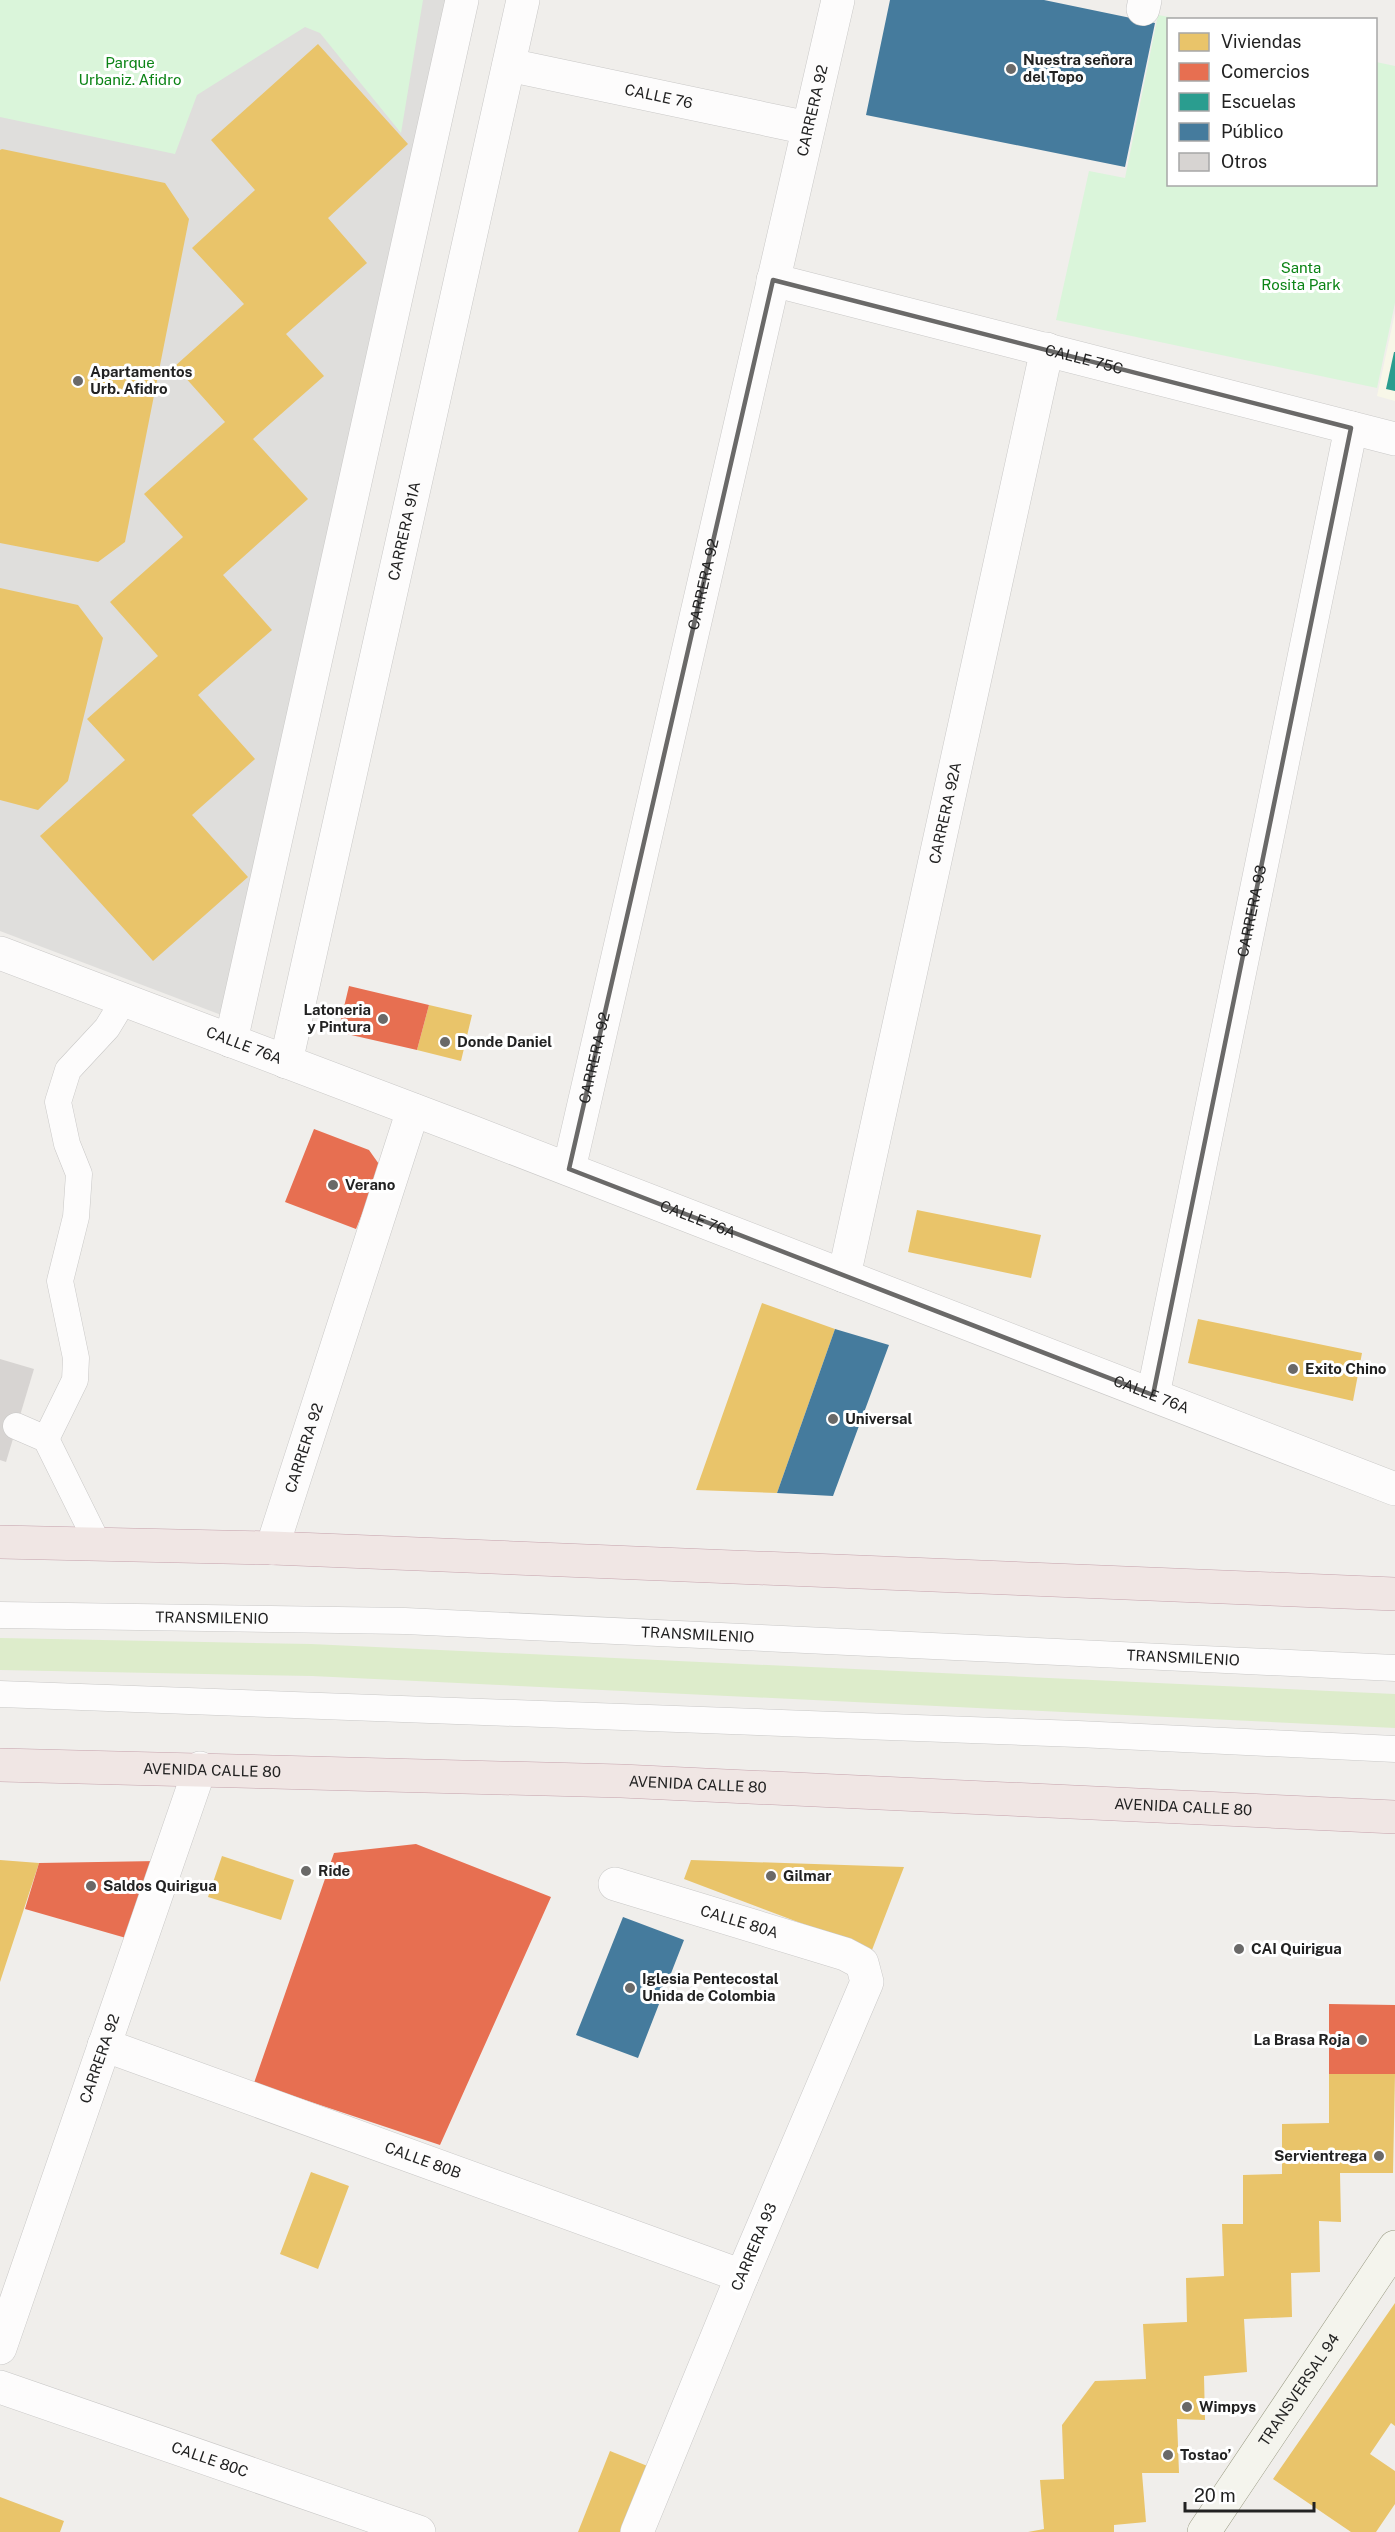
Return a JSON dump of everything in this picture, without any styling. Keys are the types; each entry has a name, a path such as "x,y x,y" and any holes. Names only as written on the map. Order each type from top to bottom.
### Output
{"highway":[{"path":"0,1542 272,1548 1395,1594"},
{"name":"AVENIDA CALLE 80","path":"0,1765 200,1768 633,1781 1391,1819"}],"main road":[{"name":"TRANSVERSAL 94","path":"1204,2532 1395,2247"}],"street":[{"path":"231,1041 462,0"},
{"name":"CARRERA 91A","path":"286,1062 523,0"},
{"name":"CARRERA 92","path":"569,1169 838,0"},
{"name":"CALLE 76","path":"509,65 808,128"},
{"name":"CALLE 75C","path":"774,280 1395,439"},
{"name":"CARRERA 92A","path":"844,1276 1047,349"},
{"name":"CARRERA 93","path":"1153,1395 1351,428"},
{"name":"CALLE 76A","path":"0,953 569,1169 1395,1489"},
{"name":"CARRERA 92","path":"272,1548 413,1110"},
{"name":"CARRERA 92","path":"0,2348 200,1768"},
{"name":"CALLE 80A","path":"615,1884 845,1954 862,1964"},
{"name":"CARRERA 93","path":"637,2532 742,2276 867,1982 862,1964"},
{"name":"CALLE 80B","path":"104,2045 742,2276"},
{"name":"CALLE 80C","path":"0,2387 419,2532"}],"lane":[{"path":"46,1439 75,1380 76,1358 60,1281 76,1217 79,1174 67,1144 58,1102 68,1070 107,1028 124,1000"},
{"path":"16,1426 46,1439 98,1544"},
{"name":"TRANSMILENIO","path":"0,1615 405,1621 1035,1649 1395,1668"},
{"path":"0,1694 1078,1734 1395,1749"}],"highlighted area":[{"path":"773,280 1351,428 1153,1395 569,1169"}],"shaded area":[{"path":"0,0 447,0 224,1016 0,931"},
{"path":"1395,313 1395,401 1377,396"}],"green space":[{"name":"Parque Urbaniz. Afidro","path":"0,0 423,0 401,133 320,33 305,27 197,95 175,154 0,117"},
{"name":"Santa Rosita Park","path":"1158,15 1175,18 1167,18 1167,186 1377,186 1377,62 1395,66 1395,303 1377,388 1056,320 1089,171 1125,178"},
{"path":"0,1638 311,1644 1395,1694 1395,1728 312,1676 0,1670"}],"building: Viviendas":[{"path":"318,44 408,144 328,218 367,263 286,334 324,376 253,439 308,499 223,575 272,630 198,695 255,759 192,815 248,877 153,961 40,836 125,760 87,719 158,656 110,602 183,537 144,494 225,422 175,366 244,304 192,248 255,190 211,140"},
{"name":"Apartamentos Urb. Afidro","path":"0,150 165,183 189,219 125,542 98,562 0,543"},
{"path":"0,588 78,605 103,638 68,781 38,810 0,800"},
{"path":"429,1005 472,1015 461,1061 417,1050"},
{"path":"917,1210 1041,1235 1031,1278 908,1252"},
{"path":"762,1303 835,1329 777,1493 696,1490"},
{"path":"1198,1319 1362,1353 1353,1401 1188,1363"},
{"path":"222,1856 294,1880 281,1920 208,1897"},
{"path":"0,1860 39,1863 0,1982"},
{"path":"691,1860 904,1867 872,1950 684,1879"},
{"path":"1329,2074 1395,2074 1393,2173 1340,2173 1341,2222 1319,2221 1320,2272 1291,2273 1292,2317 1244,2319 1247,2372 1204,2376 1205,2420 1177,2419 1179,2473 1142,2473 1146,2522 1114,2525 1114,2532 1028,2532 1044,2529 1040,2480 1064,2479 1062,2425 1095,2381 1146,2379 1143,2324 1187,2322 1186,2278 1224,2276 1222,2224 1243,2224 1243,2175 1282,2174 1282,2124 1329,2123"},
{"path":"311,2172 349,2186 318,2269 280,2254"},
{"path":"1395,2303 1395,2426 1391,2423 1370,2454 1395,2471 1395,2504 1376,2532 1351,2532 1273,2479"},
{"path":"610,2451 650,2467 624,2532 578,2532"},
{"path":"0,2497 64,2521 60,2532 0,2532"}],"building: Comercios":[{"name":"Latoneria y Pintura","path":"349,986 429,1005 417,1050 338,1032"},
{"name":"Verano","path":"314,1129 369,1150 381,1167 356,1229 285,1202"},
{"path":"416,1844 551,1897 440,2145 254,2083 334,1853"},
{"name":"Saldos Quirigua","path":"157,1861 133,1940 25,1909 39,1863"},
{"name":"La Brasa Roja","path":"1329,2004 1395,2005 1395,2074 1329,2074"}],"building: Escuelas":[{"path":"1395,352 1395,391 1386,389"}],"building: Público":[{"name":"Nuestra señora del Topo","path":"890,0 1044,0 1155,23 1125,167 866,115"},
{"name":"Universal","path":"835,1329 889,1345 833,1496 777,1493"},
{"name":"Iglesia Pentecostal Unida de Colombia","path":"623,1917 684,1940 638,2058 576,2035"}],"building: Otros":[{"path":"0,1359 34,1369 6,1462 0,1460"}],"place":[{"name":"Nuestra señora del Topo","path":"1011,69"},
{"name":"Apartamentos Urb. Afidro","path":"78,381"},
{"name":"Latoneria y Pintura","path":"383,1019"},
{"name":"Donde Daniel","path":"445,1042"},
{"name":"Verano","path":"333,1185"},
{"name":"Exito Chino","path":"1293,1369"},
{"name":"Universal","path":"833,1419"},
{"name":"Ride","path":"306,1871"},
{"name":"Gilmar","path":"771,1876"},
{"name":"Saldos Quirigua","path":"91,1886"},
{"name":"CAI Quirigua","path":"1239,1949"},
{"name":"Iglesia Pentecostal Unida de Colombia","path":"630,1988"},
{"name":"La Brasa Roja","path":"1362,2040"},
{"name":"Servientrega","path":"1379,2156"},
{"name":"Wimpys","path":"1187,2407"},
{"name":"Tostao’","path":"1168,2455"}]}
